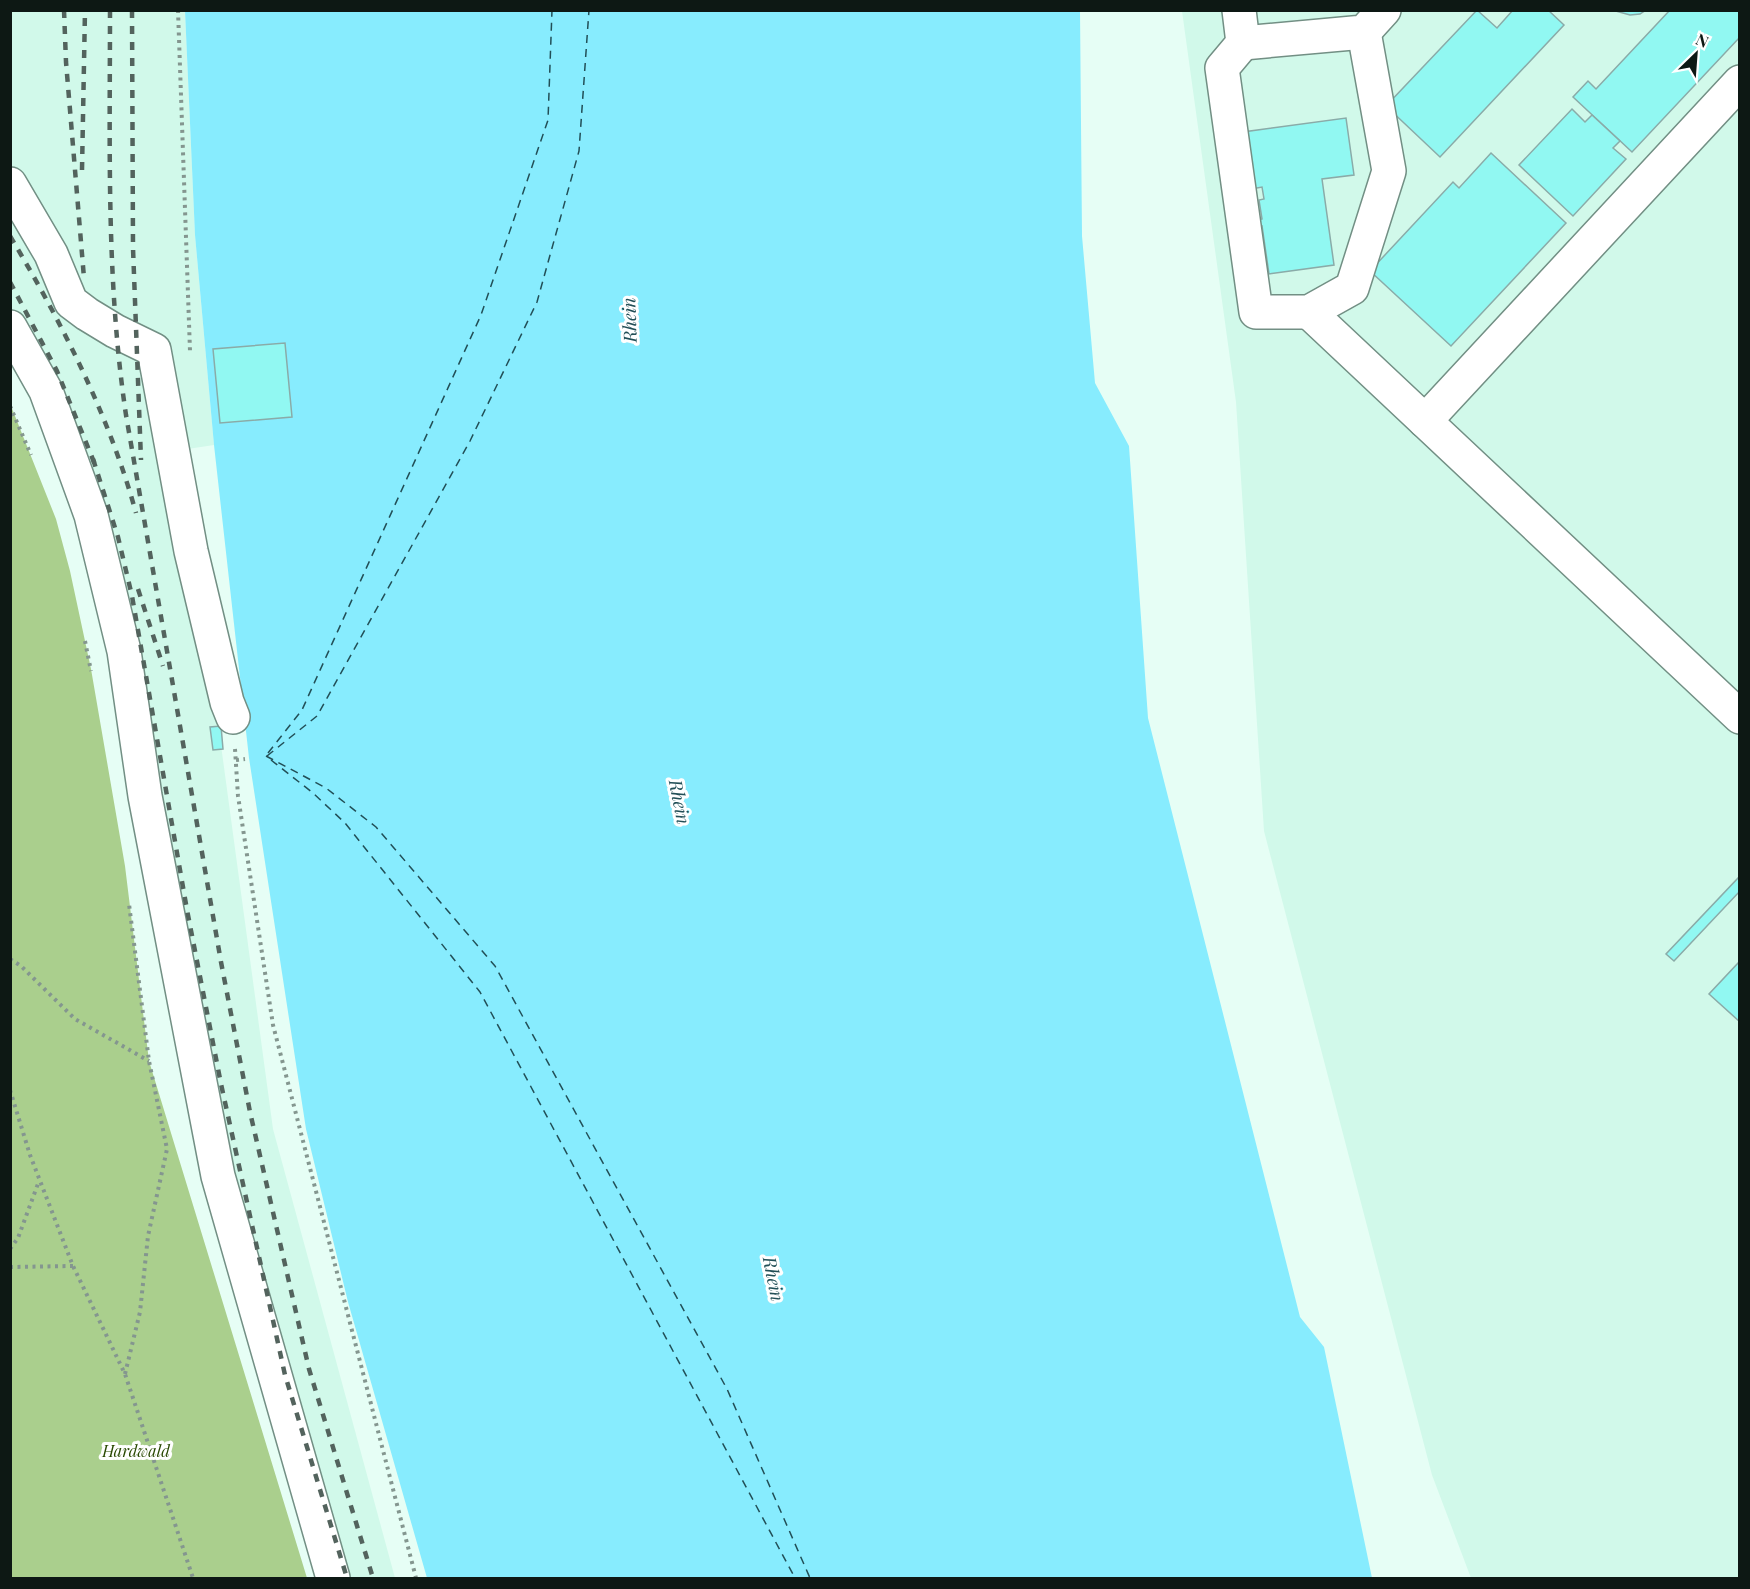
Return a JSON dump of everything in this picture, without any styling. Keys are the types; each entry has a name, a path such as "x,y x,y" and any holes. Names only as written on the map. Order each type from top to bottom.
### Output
{"lane":[{"path":"1239,10 1243,43"},
{"path":"1374,21 1389,171 1352,288 1309,312 1256,312 1222,68 1243,43 1374,21"},
{"path":"1425,421 1740,82"},
{"path":"15,207 51,254 71,302 106,325 154,350 191,551 227,702 233,717"},
{"path":"1309,312 1740,717"},
{"path":"10,327 46,391 91,515 124,651 145,796 218,1176 333,1578"}],"path":[{"path":"178,10 189,337 192,361"},
{"path":"10,406 33,460"},
{"path":"84,636 93,681"},
{"path":"233,717 238,796 273,1025 416,1578"},
{"path":"236,760 245,759"},
{"path":"125,1374 140,1312 148,1236 167,1149 149,1061 129,900"},
{"path":"10,959 21,966 75,1019 149,1061"},
{"path":"10,1090 39,1180 73,1266 125,1374 193,1578"},
{"path":"10,1249 18,1238 39,1180"},
{"path":"10,1267 73,1266"}],"shaded area":[{"path":"10,11 185,11 195,235 214,445 181,450 273,1129 395,1578 333,1578 218,1176 124,651 11,327"},
{"path":"1182,11 1739,11 1739,1578 1471,1578 1432,1475 1264,831 1236,402"}],"green space":[{"name":"Hardwald","path":"11,406 56,519 70,571 91,669 125,866 149,1061 307,1578 11,1578"}],"water":[{"name":"Rhein","path":"185,11 1080,11 1082,236 1095,383 1129,446 1148,718 1300,1317 1324,1347 1372,1578 427,1578 348,1302 306,1129 249,758 214,445 195,235"}],"building":[{"path":"1477,10 1497,28 1513,10 1548,10 1564,25 1440,157 1386,106"},
{"path":"1612,10 1646,10 1640,14 1630,15"},
{"path":"1670,10 1740,10 1740,37 1632,152 1573,97 1588,81 1596,89"},
{"path":"1572,109 1585,122 1592,115 1620,141 1613,148 1626,159 1573,216 1519,165"},
{"path":"1346,118 1354,175 1322,179 1334,265 1269,274 1262,226 1258,227 1257,220 1262,219 1259,200 1264,199 1262,187 1251,189 1243,132"},
{"path":"1491,153 1566,223 1451,346 1370,271 1453,182 1459,188"},
{"path":"285,343 292,417 220,423 213,349"},
{"path":"221,726 223,749 213,750 210,727"},
{"path":"1740,876 1740,891 1674,961 1666,954"},
{"path":"1740,961 1740,1022 1709,994"}],"ferry route":[{"path":"268,753 302,710 481,315 548,120 552,10"},
{"path":"267,756 317,716 470,441 537,302 579,151 589,10"},
{"path":"266,756 326,788 376,827 495,966 727,1389 810,1578"},
{"path":"271,760 313,793 345,823 480,992 795,1578"}],"railway":[{"path":"64,10 66,62 84,278"},
{"path":"82,170 85,10"},
{"path":"110,10 112,264 126,415 221,962 250,1112 309,1369 373,1578"},
{"path":"132,10 133,248 141,460"},
{"path":"10,236 66,336 98,405 136,513"},
{"path":"10,282 57,371 96,467"},
{"path":"93,459 118,537 132,596 187,910 221,1084 285,1375 347,1578"},
{"path":"138,589 163,666"}]}
